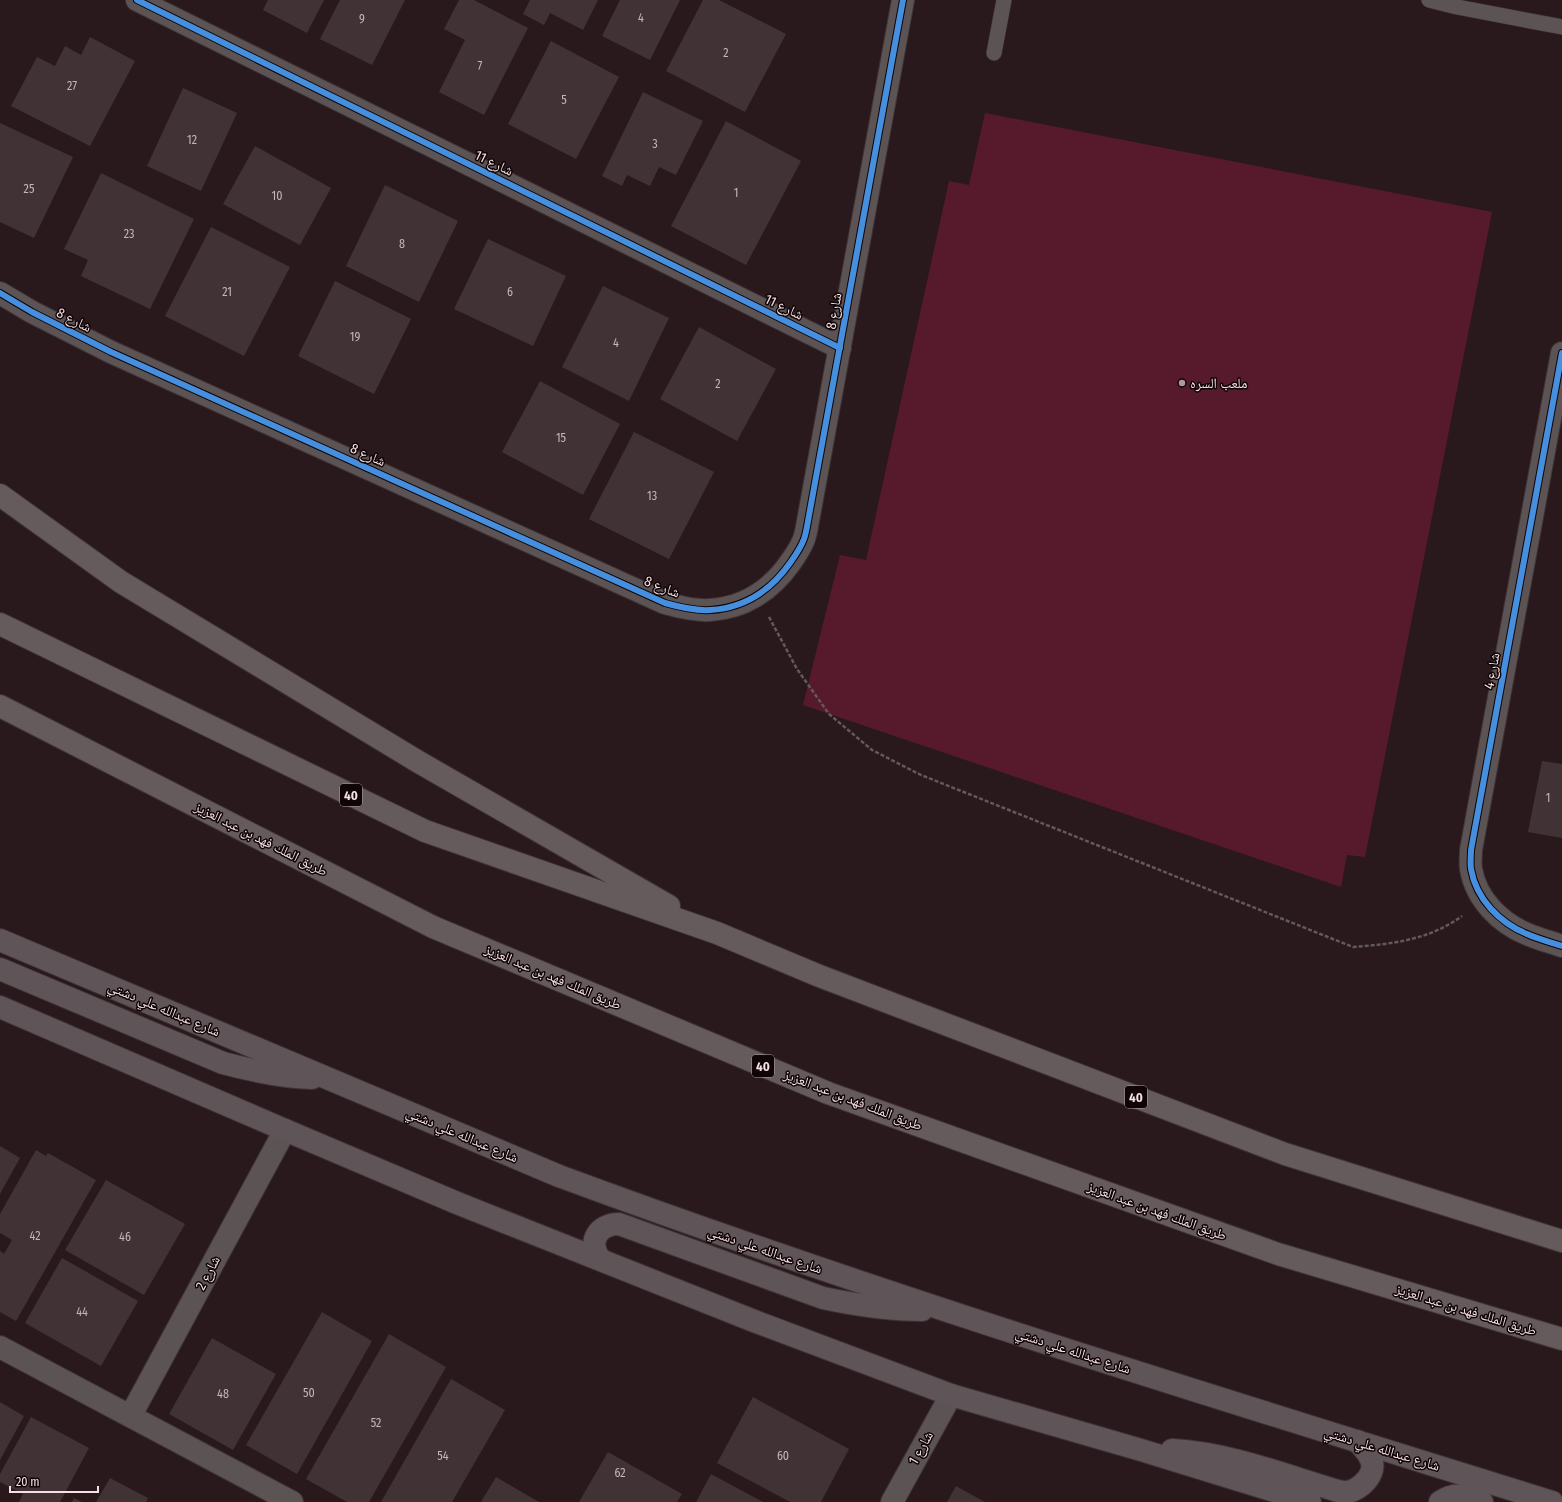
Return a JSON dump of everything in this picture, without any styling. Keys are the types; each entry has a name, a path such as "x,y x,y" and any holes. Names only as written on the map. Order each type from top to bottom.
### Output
{"highway":[{"path":"0,495 121,582 418,762 717,933"},
{"name":"40","path":"0,624 425,831 717,933 817,975 1285,1154 1562,1240"},
{"name":"طريق الملك فهد بن عبد العزيز","path":"0,706 433,927 828,1093 1278,1254 1562,1339"}],"main road":[{"name":"شارع عبدالله علي دشتي","path":"0,940 559,1176 766,1251 1176,1385 1552,1502"},
{"path":"0,969 223,1063 257,1072 280,1076 327,1078"},
{"path":"0,1007 457,1203 754,1321 951,1395 1141,1450 1310,1502"},
{"path":"600,1260 594,1251 596,1238 602,1229 611,1224 620,1224 823,1298 856,1306 885,1309 943,1310"},
{"path":"1141,1450 1194,1451 1220,1456 1338,1491 1347,1492 1361,1486 1372,1470 1369,1456 1364,1448 1356,1441"},
{"path":"1440,1502 1456,1495 1482,1502"}],"street":[{"name":"شارع 11","path":"137,0 840,348"},
{"name":"شارع 8","path":"0,293 32,312 111,352 665,603 691,609 710,610 739,604 758,596 782,574 804,539 840,348 897,3"},
{"name":"شارع 4","path":"1562,353 1471,850 1471,868 1475,884 1484,900 1496,914 1514,928 1527,935 1562,946"},
{"name":"شارع 2","path":"131,1415 285,1130"},
{"path":"0,1347 131,1415 292,1502"},
{"name":"شارع 1","path":"892,1502 951,1395"}],"lane":[{"path":"994,53 1004,0"},
{"path":"1429,0 1458,3 1562,27"}],"path":[{"path":"758,596 796,669 829,714 872,750 921,775 1353,947 1389,944 1423,936 1455,921 1484,900"}],"shaded area":[{"name":"ملعب السره","path":"985,113 1492,212 1365,857 1347,855 1341,887 803,705 840,555 866,560 949,181 969,185"}],"building":[{"path":"268,0 324,0 307,33 263,10"},
{"path":"340,0 405,0 372,65 320,39"},
{"path":"459,0 474,0 528,28 484,115 439,92 465,40 444,29"},
{"path":"530,0 598,0 583,30 550,13 544,25 523,14"},
{"path":"620,0 680,0 650,60 602,36"},
{"path":"703,0 719,0 786,34 745,112 666,71"},
{"path":"90,37 135,61 90,146 11,106 37,57 55,66 65,46 81,55"},
{"path":"551,41 619,77 576,159 508,124"},
{"path":"183,88 237,113 201,191 147,166"},
{"path":"643,92 703,121 676,175 659,167 650,186 627,175 622,186 602,176"},
{"path":"726,121 801,161 746,265 671,226"},
{"path":"0,123 73,157 34,238 0,222"},
{"path":"255,146 331,188 300,245 223,204"},
{"path":"101,173 194,219 150,309 81,276 88,260 64,249"},
{"path":"385,185 458,221 419,302 346,266"},
{"path":"211,227 290,267 244,356 165,316"},
{"path":"488,239 566,276 533,346 454,309"},
{"path":"335,281 411,319 374,394 298,356"},
{"path":"603,286 669,318 629,401 562,367"},
{"path":"699,327 776,369 737,441 660,399"},
{"path":"540,381 620,424 583,495 502,452"},
{"path":"634,432 714,472 669,559 589,519"},
{"path":"1542,761 1562,764 1562,838 1528,832"},
{"path":"0,1146 20,1158 0,1194"},
{"path":"36,1150 46,1156 48,1153 96,1180 16,1321 0,1312 0,1251 4,1254 12,1240 0,1233 0,1214"},
{"path":"106,1180 185,1224 144,1295 65,1250"},
{"path":"62,1258 138,1301 101,1366 25,1323"},
{"path":"322,1312 372,1341 297,1474 246,1445"},
{"path":"389,1334 446,1367 369,1502 347,1502 306,1479"},
{"path":"212,1338 276,1374 233,1450 169,1414"},
{"path":"451,1379 505,1410 452,1502 381,1502"},
{"path":"753,1397 849,1449 821,1502 790,1502 717,1463"},
{"path":"0,1402 24,1416 0,1460"},
{"path":"31,1417 89,1448 60,1502 19,1502 23,1494 0,1482 0,1474"},
{"path":"608,1452 682,1494 677,1502 579,1502"},
{"path":"711,1474 763,1502 696,1502"},
{"path":"496,1477 539,1502 481,1502"},
{"path":"110,1478 148,1498 146,1502 96,1502"},
{"path":"956,1486 985,1502 947,1502"},
{"path":"74,1498 82,1502 72,1502"}],"cycle path":[{"path":"137,0 840,348"},
{"path":"0,293 32,312 111,352 665,603 699,610 722,609 734,606 756,596 783,573 805,537 903,0"},
{"path":"1562,353 1471,850 1471,869 1474,880 1478,890 1491,909 1499,917 1517,929 1540,939 1562,946"}],"place":[{"name":"ملعب السره","path":"1182,383"}]}
